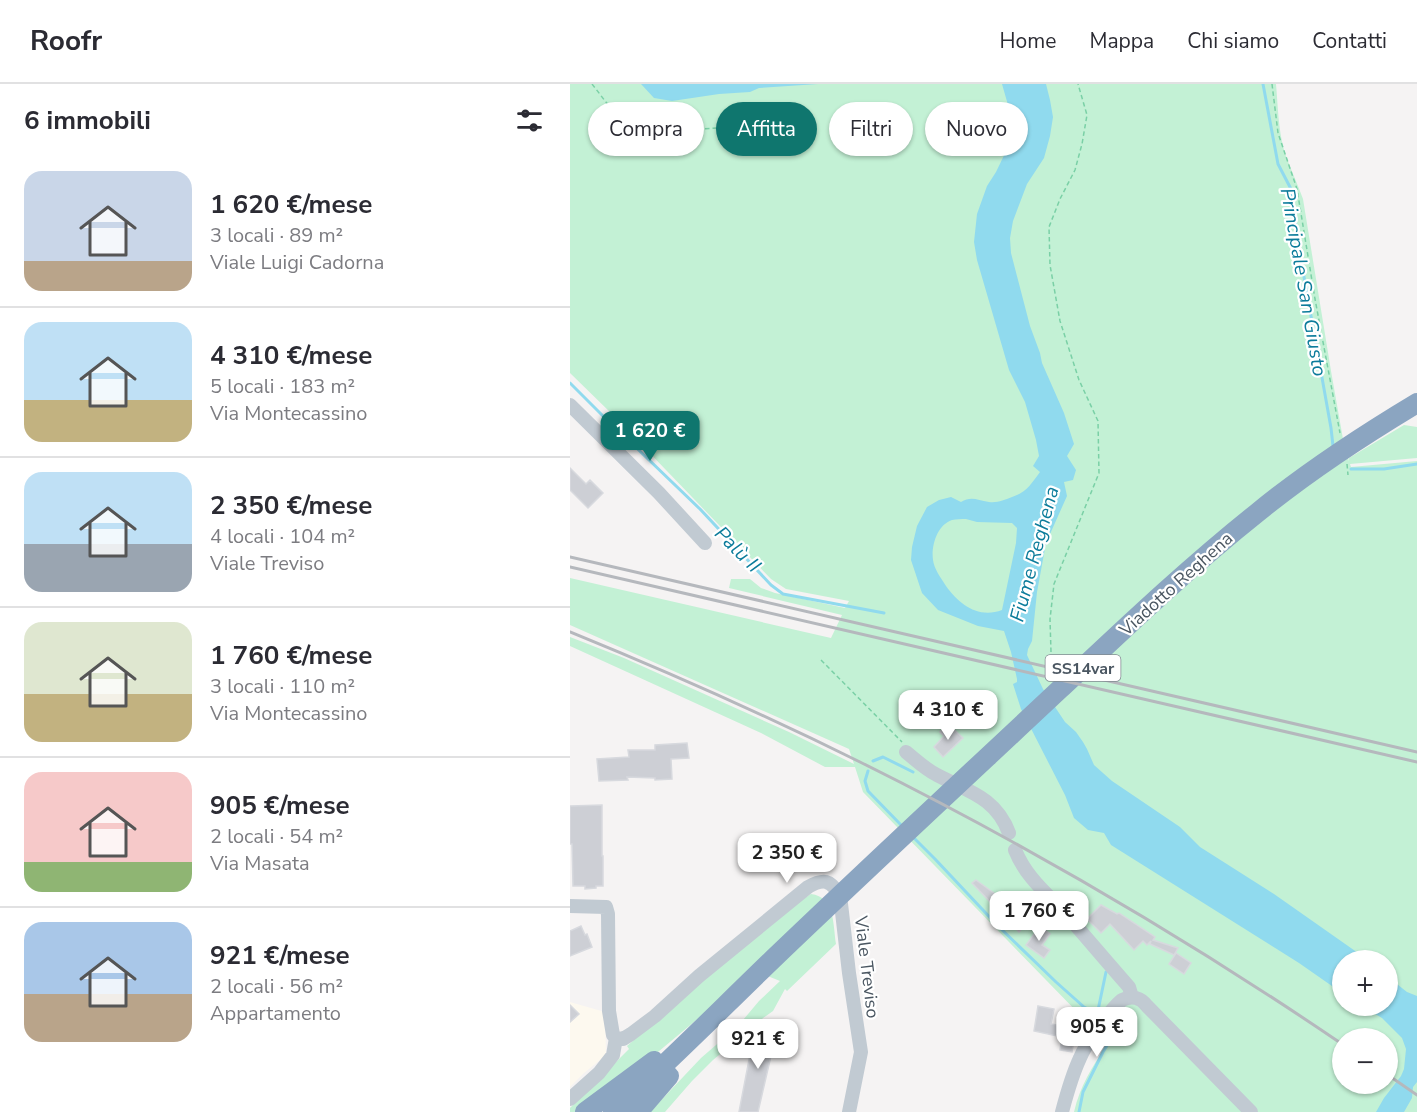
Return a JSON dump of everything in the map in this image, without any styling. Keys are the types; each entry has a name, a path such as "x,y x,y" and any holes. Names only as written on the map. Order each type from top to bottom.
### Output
{"highway":[{"name":"Viadotto Reghena","path":"755,977 1020,726 1196,565 1301,479 1354,442 1417,403"},
{"path":"585,1112 657,1058 715,1006 755,977"},
{"path":"638,1112 688,1053 735,1008 755,977"},
{"name":"SS14var","path":"613,1112 755,977"}],"street":[{"path":"570,405 705,543"},
{"path":"906,749 937,775 988,802 1005,822 1009,833"},
{"path":"1015,850 1027,874 1064,912 1129,987 1132,997"},
{"name":"Viale Treviso","path":"616,1038 623,1039 655,1016 699,976 808,888 817,882 826,882 840,895 861,1052 849,1112"},
{"path":"570,906 606,907 609,1011 613,1035 616,1038 613,1055 599,1073 570,1099"},
{"path":"1062,1112 1081,1054 1117,1005 1124,999 1132,997 1147,1006 1251,1112"}],"path":[{"path":"592,84 629,127 640,133 655,137 716,128"},
{"path":"1051,652 1050,619 1054,584 1099,473 1098,421 1078,380 1060,321 1050,265 1049,227 1060,199 1076,170 1087,115 1078,84"},
{"path":"1272,84 1278,133 1297,189 1342,441"},
{"path":"1346,460 1348,475"},
{"path":"821,660 906,749"}],"shaded area":[{"path":"570,1002 605,1012 606,1055 570,1087"}],"green space":[{"path":"570,84 1276,84 1282,142 1303,199 1331,371 1349,461 1349,458 1404,425 1417,427 1417,458 1350,464 1351,467 1417,461 1417,1112 1074,1112 1087,1077 1107,1045 863,792 855,767 825,767 761,733 570,646 570,637 624,658 789,732 854,764 849,749 570,625 570,578 831,638 842,615 729,588 731,579 750,579 761,588 775,593 845,608 849,601 786,589 771,579 570,373"},
{"path":"811,894 825,900 829,906 836,944 787,991 785,989 773,1011 745,1031 713,1060 665,1112 650,1112 701,1058 738,1026 780,981 755,971 646,1062 621,1073 576,1112 570,1112 570,1108 629,1049 627,1046 718,967 792,906"}],"water":[{"path":"641,84 818,84 759,88 750,92 672,101 654,98"},
{"name":"Fiume Reghena","path":"1002,84 1046,84 1053,117 1050,136 1044,158 1027,184 1013,221 1010,238 1011,253 1042,363 1064,413 1074,444 1067,456 1076,470 1073,480 1064,482 1067,496 1046,543 1037,592 1032,641 1027,655 1043,689 1065,722 1083,742 1094,765 1112,781 1180,827 1200,847 1274,894 1354,950 1332,950 1332,986 1111,845 1104,833 1088,830 1074,818 1065,795 1021,709 1013,684 1017,682 1017,679 1004,631 978,626 938,610 922,593 911,560 917,526 927,507 939,500 951,497 961,502 971,499 998,502 1025,490 1040,472 1033,466 1039,456 1036,440 1025,402 1009,370 977,260 974,242 977,214 987,186 1004,156 1028,156 1028,102 1007,102","holes":["952,520 1012,523 1017,528 1016,543 1002,610 985,613 970,608 957,599 935,567 933,549 936,537 942,526"]},
{"path":"1398,985 1417,996 1417,1082 1404,1112 1376,1112 1387,1094 1398,1094 1398,1080 1404,1069 1406,1049 1398,1034 1398,1028 1392,1028 1379,1016 1398,1016"}],"building":[{"path":"570,468 586,484 590,480 603,493 588,508 570,490"},
{"path":"948,724 963,738 943,757 934,747 944,736 940,732"},
{"path":"687,743 689,758 671,759 672,779 627,777 628,780 599,781 597,759 629,757 628,750 655,750 655,745"},
{"path":"602,805 603,886 585,889 585,886 573,886 570,806"},
{"path":"976,880 998,896 1025,924 1019,932 972,883"},
{"path":"1101,905 1119,913 1155,937 1153,940 1178,948 1174,955 1150,944 1151,941 1147,945 1143,941 1134,950 1110,924 1101,933 1087,919"},
{"path":"581,926 592,947 570,956 570,931"},
{"path":"1040,926 1050,934 1042,945 1050,950 1044,958 1026,945"},
{"path":"1176,953 1191,963 1184,974 1169,964"},
{"path":"570,1005 579,1014 570,1022"},
{"path":"1038,1006 1054,1009 1051,1024 1076,1028 1072,1052 1060,1050 1062,1037 1034,1031"},
{"path":"771,1025 778,1026 758,1112 739,1112 753,1039"}],"waterway":[{"name":"Principale San Giusto","path":"1263,84 1278,164 1291,189 1333,446"},
{"name":"Palù II","path":"570,383 605,418"},
{"name":"Palù II","path":"620,432 700,509 771,585 783,594 884,613"},
{"name":"Principale San Giusto","path":"1351,469 1384,469 1417,464"},
{"path":"873,761 883,757 913,772"},
{"path":"868,771 865,781 868,791 902,826"},
{"path":"913,837 997,925 1056,982 1084,1007 1101,1016"},
{"path":"1097,1015 1106,972"},
{"path":"1079,1112 1083,1092 1116,1031 1117,1025"}],"railway":[{"path":"570,557 1417,752"},
{"path":"570,567 1417,762"},
{"path":"570,632 788,727 984,826 1166,931 1332,1037"},
{"path":"1398,1082 1417,1095"}]}
